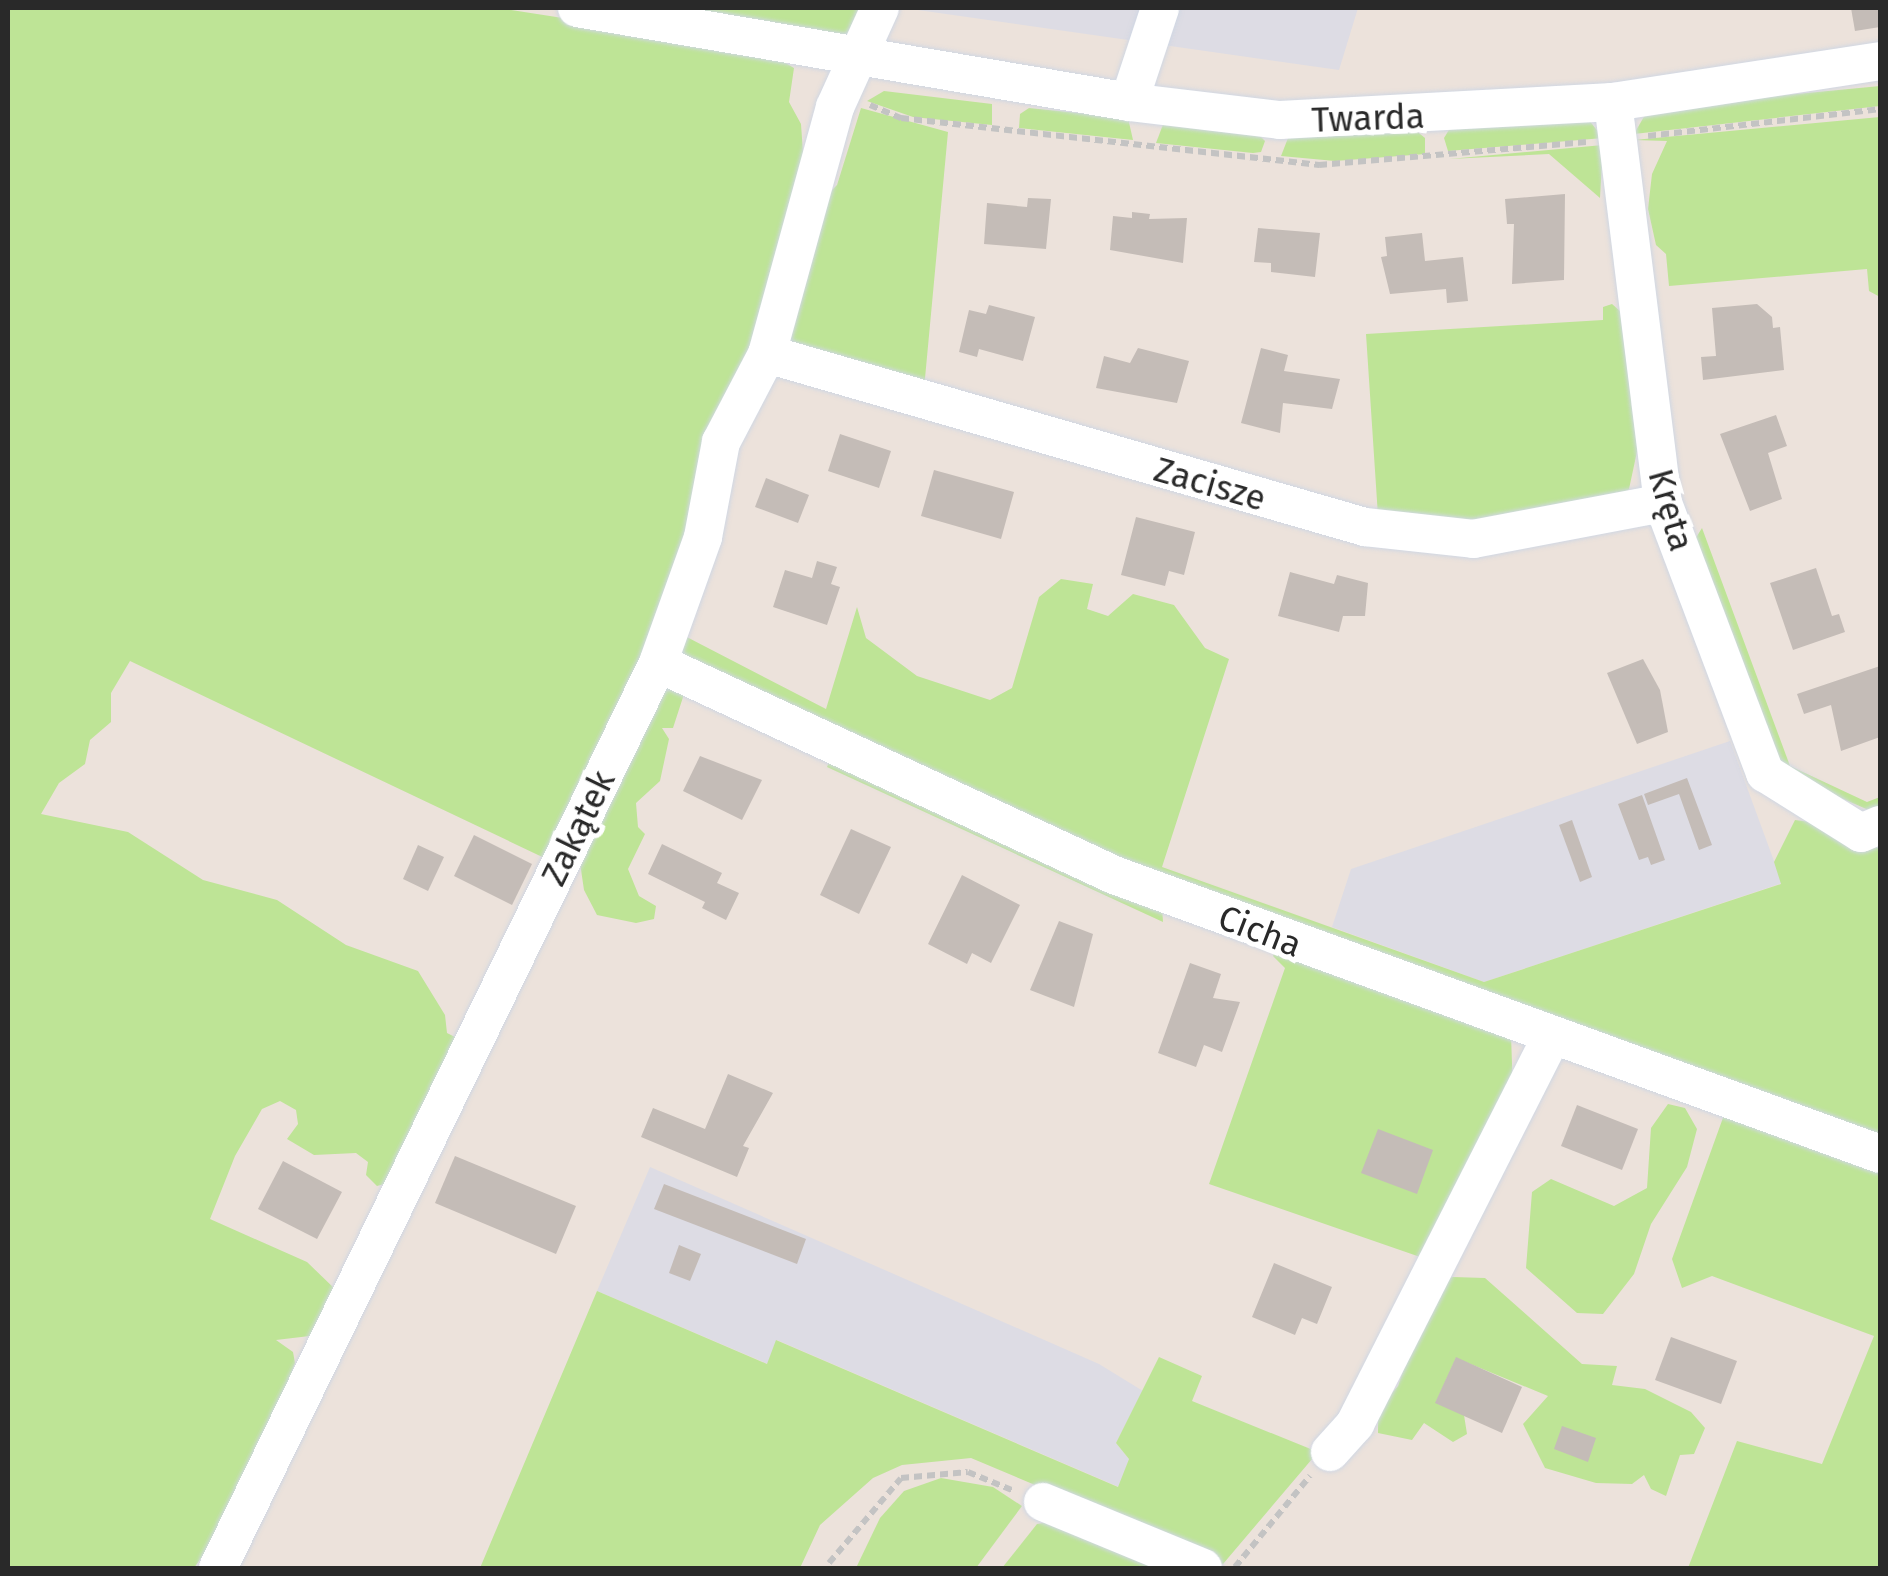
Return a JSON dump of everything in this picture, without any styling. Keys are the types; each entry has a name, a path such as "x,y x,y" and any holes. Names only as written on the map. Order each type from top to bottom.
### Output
{"street":[{"name":"Twarda","path":"577,8 1130,102 1280,120 1612,102 1880,61"},
{"name":"Zakątek","path":"218,1568 658,662 703,537 722,442 767,354 835,107 880,8"},
{"path":"1130,102 1160,8"},
{"name":"Kręta","path":"1612,102 1663,504 1765,773 1860,832 1880,825"},
{"name":"Zacisze","path":"767,354 1366,527 1473,539 1663,504"},
{"name":"Cicha","path":"658,662 1114,875 1880,1154"},
{"path":"1330,1452 1355,1424 1552,1036"},
{"path":"1043,1502 1204,1568"}],"path":[{"path":"1234,1568 1330,1452"},
{"path":"829,1563 900,1478 968,1472 1043,1502"}],"shaded area":[{"path":"904,8 1358,8 1339,70"},
{"path":"1730,741 1782,883 1484,982 1332,927 1351,869"},
{"path":"650,1167 1099,1364 1143,1391 1116,1443 1129,1459 1119,1487 777,1340 768,1364 597,1291"}],"green space":[{"path":"8,8 499,8 762,49 794,68 789,102 801,124 805,181 825,197 837,185 861,108 948,132 924,389 791,345 785,324 704,438 672,674 685,691 673,728 662,728 669,739 660,781 636,803 638,827 645,834 628,869 639,896 656,906 654,919 636,923 597,915 584,890 580,863 555,863 130,661 111,693 111,722 90,740 85,764 59,783 41,814 128,832 203,880 277,900 346,945 418,971 445,1015 447,1033 459,1039 392,1182 377,1186 366,1175 368,1162 356,1153 314,1155 287,1139 298,1124 296,1110 280,1101 262,1109 235,1156 210,1219 307,1262 336,1290 318,1335 276,1340 293,1352 295,1363 282,1401 234,1511 194,1568 8,1568"},
{"path":"644,8 864,8 852,35 825,37"},
{"path":"1880,86 1880,106 1634,134 1649,108"},
{"path":"884,91 992,104 992,125 913,117 867,101"},
{"path":"1029,108 1128,118 1133,140 1019,128 1020,114"},
{"path":"1585,115 1603,138 1448,151 1444,138 1452,125"},
{"path":"1880,117 1880,297 1869,291 1867,269 1669,286 1666,254 1656,245 1648,209 1652,174 1667,141 1634,140"},
{"path":"1164,122 1259,135 1265,141 1261,152 1253,153 1156,143"},
{"path":"1414,129 1425,138 1425,154 1335,161 1281,156 1290,133"},
{"path":"1603,145 1600,198 1549,154 1449,159"},
{"path":"1612,304 1620,311 1638,447 1629,489 1610,510 1452,528 1378,516 1366,334 1603,320 1603,307"},
{"path":"1702,528 1790,766 1867,802 1880,797 1880,815 1770,767 1689,549"},
{"path":"1061,579 1093,584 1087,609 1108,616 1133,594 1174,605 1205,648 1229,659 1162,867 1484,982 1781,884 1774,862 1795,820 1827,824 1880,849 1880,1144 1195,893 682,654 679,633 826,709 857,607 866,638 917,676 990,700 1012,688 1039,597"},
{"path":"830,760 1162,906 1163,922 827,767"},
{"path":"1277,946 1511,1035 1513,1093 1426,1259 1209,1184 1285,968 1273,956"},
{"path":"1668,1104 1685,1108 1697,1129 1687,1167 1651,1224 1634,1274 1603,1314 1577,1313 1526,1268 1532,1192 1551,1179 1614,1206 1647,1188 1651,1128"},
{"path":"1724,1115 1880,1166 1880,1568 1688,1568 1737,1441 1822,1464 1874,1336 1712,1276 1682,1288 1672,1259"},
{"path":"1453,1277 1485,1278 1582,1364 1617,1366 1612,1385 1645,1389 1691,1412 1705,1428 1694,1454 1680,1455 1666,1496 1651,1489 1644,1475 1632,1484 1596,1483 1545,1468 1523,1424 1548,1396 1456,1358 1436,1402 1464,1415 1467,1434 1453,1442 1424,1423 1412,1440 1378,1433 1378,1409 1398,1386 1432,1282"},
{"path":"597,1291 767,1364 776,1340 1118,1487 1129,1459 1116,1443 1159,1357 1202,1376 1192,1401 1318,1452 1223,1564 971,1458 902,1465 873,1478 820,1525 800,1568 480,1568"},
{"path":"941,1478 993,1487 1022,1506 976,1568 856,1568 880,1518 904,1491"},
{"path":"1066,1519 1191,1568 1002,1568 1037,1524"}],"building":[{"path":"1851,8 1880,8 1880,27 1855,31"},
{"path":"1565,194 1564,280 1512,284 1514,224 1507,224 1505,199"},
{"path":"1028,198 1051,199 1046,249 984,244 987,203 1027,207"},
{"path":"1132,212 1150,214 1149,219 1187,218 1183,263 1110,250 1113,216 1132,218"},
{"path":"1258,228 1320,233 1315,277 1271,272 1271,263 1254,262"},
{"path":"1422,233 1425,261 1463,257 1468,301 1447,303 1446,289 1390,294 1381,257 1387,256 1385,237"},
{"path":"1757,304 1772,317 1773,328 1780,327 1784,370 1703,380 1701,357 1716,356 1712,308"},
{"path":"989,305 1035,317 1023,361 979,349 977,357 959,352 969,310 986,314"},
{"path":"1138,348 1189,361 1177,403 1096,388 1104,356 1130,363"},
{"path":"1261,348 1288,355 1284,371 1340,379 1332,409 1283,403 1280,433 1241,423"},
{"path":"1776,415 1787,446 1768,453 1782,499 1750,511 1720,434"},
{"path":"840,434 891,451 879,488 828,471"},
{"path":"934,470 1014,492 1001,539 921,516"},
{"path":"766,478 809,495 798,523 755,507"},
{"path":"1136,517 1195,532 1184,575 1169,571 1165,586 1121,575"},
{"path":"817,561 837,567 831,584 840,587 827,625 773,607 785,570 812,578"},
{"path":"1816,568 1832,616 1839,614 1845,632 1793,650 1770,583"},
{"path":"1290,572 1334,584 1337,575 1368,583 1365,616 1343,616 1339,632 1278,616"},
{"path":"1643,659 1660,690 1668,732 1637,744 1607,673"},
{"path":"1880,666 1880,737 1841,751 1831,705 1804,714 1797,694"},
{"path":"700,756 762,780 742,820 683,791"},
{"path":"1687,778 1712,845 1699,850 1679,794 1648,805 1644,794"},
{"path":"1642,795 1665,860 1651,865 1648,857 1639,860 1618,804"},
{"path":"1572,820 1592,877 1580,882 1559,825"},
{"path":"851,829 891,847 859,914 820,895"},
{"path":"474,835 532,864 512,905 454,876"},
{"path":"662,844 722,873 717,883 739,893 726,920 702,908 705,902 648,874"},
{"path":"418,845 444,857 428,891 403,879"},
{"path":"962,875 1020,905 991,963 972,953 967,964 928,944"},
{"path":"1059,921 1093,934 1074,1007 1030,990"},
{"path":"1190,963 1221,974 1213,998 1240,1002 1222,1052 1204,1045 1196,1067 1158,1053"},
{"path":"728,1074 773,1093 743,1146 749,1148 737,1177 641,1137 653,1108 705,1129"},
{"path":"1577,1105 1638,1129 1622,1170 1561,1146"},
{"path":"1378,1129 1433,1150 1417,1194 1361,1173"},
{"path":"455,1156 576,1206 556,1254 435,1203"},
{"path":"283,1161 342,1192 317,1239 258,1209"},
{"path":"664,1184 806,1239 797,1264 654,1209"},
{"path":"679,1245 701,1254 690,1281 669,1273"},
{"path":"1274,1263 1332,1287 1317,1324 1302,1318 1295,1335 1252,1317"},
{"path":"1671,1337 1737,1361 1721,1404 1655,1380"},
{"path":"1456,1357 1522,1387 1502,1433 1435,1403"},
{"path":"1562,1426 1596,1438 1588,1462 1554,1449"}]}
